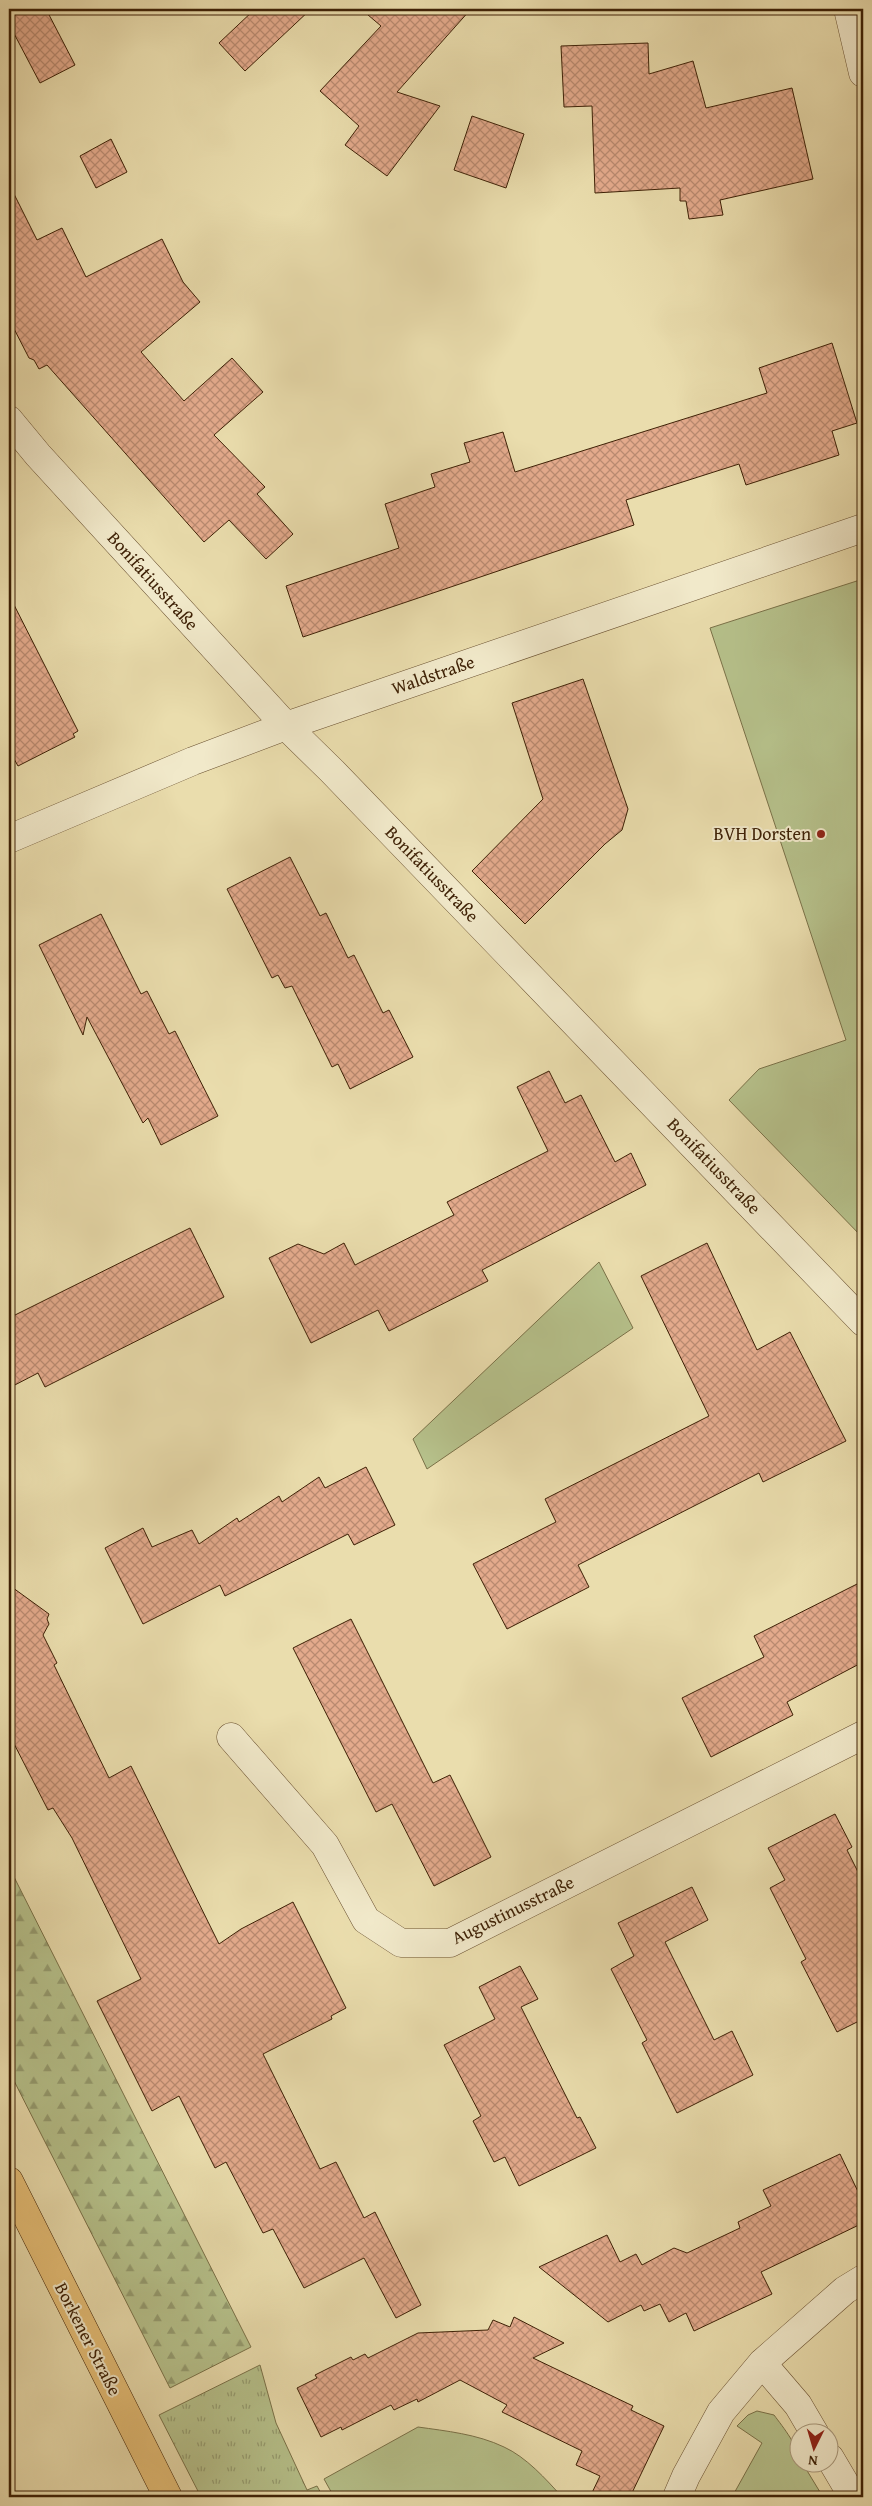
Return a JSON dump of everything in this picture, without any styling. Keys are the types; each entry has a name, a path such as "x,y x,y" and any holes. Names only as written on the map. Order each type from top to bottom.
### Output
{"main road":[{"name":"Borkener Straße","path":"9,2181 168,2497"}],"street":[{"path":"848,9 863,73"},
{"name":"Bonifatiusstraße","path":"9,420 286,726 346,785 863,1322"},
{"name":"Waldstraße","path":"9,839 192,761 286,726 863,528"},
{"name":"Augustinusstraße","path":"231,1737 325,1845 366,1920 401,1943 450,1943 863,1735"},
{"path":"677,2497 686,2476 721,2412 762,2363 845,2290 863,2280"},
{"path":"762,2363 798,2405 809,2424"},
{"path":"839,2474 853,2497"}],"green space":[{"name":"BVH Dorsten","path":"863,579 863,1238 729,1100 759,1069 846,1040 710,628"},
{"path":"599,1262 633,1328 427,1469 413,1439"},
{"path":"9,1867 251,2347 170,2388 9,2071"},
{"path":"260,2365 276,2423 307,2490 317,2486 323,2497 201,2497 159,2415"},
{"path":"757,2411 774,2415 790,2438 790,2474 809,2474 823,2497 732,2497 762,2443 737,2426 748,2415"},
{"path":"418,2427 472,2436 504,2447 528,2462 562,2497 334,2497 324,2479"}],"building":[{"path":"9,9 46,9 75,65 40,83 9,24"},
{"path":"255,9 311,9 245,71 219,43"},
{"path":"361,9 471,9 397,92 440,106 387,176 345,145 359,126 320,91 381,26"},
{"path":"648,43 649,74 693,61 706,108 792,88 813,179 720,200 723,215 689,219 686,201 680,201 680,188 595,193 592,106 564,107 561,46"},
{"path":"472,116 524,134 506,188 454,170"},
{"path":"111,139 127,172 96,188 80,156"},
{"path":"9,184 37,240 62,228 86,277 162,239 183,282 200,302 141,352 184,401 232,358 263,392 214,435 265,487 257,494 293,534 266,559 229,520 204,542 47,365 39,369 34,360 29,358 9,319"},
{"path":"832,343 857,423 832,431 839,455 746,485 739,464 626,500 634,525 303,637 286,586 399,548 385,504 435,487 431,474 470,462 464,443 503,432 515,472 767,393 759,368"},
{"path":"9,595 78,731 73,734 75,737 18,766 9,750"},
{"path":"583,679 628,809 622,830 605,844 525,924 472,871 543,799 512,703"},
{"path":"290,857 320,916 326,913 348,958 354,955 383,1013 389,1010 413,1057 350,1089 338,1064 332,1067 292,986 285,988 278,975 272,978 227,889"},
{"path":"101,914 141,994 147,991 169,1034 175,1031 218,1116 161,1145 148,1118 143,1123 87,1017 83,1035 39,945"},
{"path":"549,1071 565,1103 581,1095 615,1162 631,1153 646,1185 482,1270 488,1281 389,1331 378,1310 311,1343 269,1258 298,1244 324,1254 344,1243 355,1265 454,1215 447,1202 548,1151 517,1087"},
{"path":"190,1228 224,1297 45,1387 38,1373 9,1388 9,1318"},
{"path":"707,1243 757,1350 790,1332 846,1441 763,1482 759,1473 578,1565 589,1587 507,1629 473,1564 556,1522 545,1499 709,1416 641,1276"},
{"path":"366,1467 395,1525 354,1545 348,1534 225,1596 220,1585 143,1624 105,1548 143,1528 152,1547 192,1530 199,1544 237,1518 239,1522 279,1496 282,1502 319,1477 325,1488"},
{"path":"863,1581 863,1662 787,1702 793,1715 711,1757 682,1698 764,1657 754,1636"},
{"path":"9,1585 49,1614 47,1619 49,1624 43,1635 57,1663 54,1665 109,1778 131,1766 219,1944 241,1929 293,1902 346,2008 331,2016 332,2019 263,2054 320,2169 336,2162 364,2218 375,2212 421,2305 396,2318 364,2258 304,2288 273,2229 263,2233 226,2162 215,2168 179,2096 152,2111 97,2001 141,1979 72,1838 53,1808 48,1810 9,1734"},
{"path":"351,1619 433,1783 450,1775 491,1857 434,1886 392,1804 376,1812 293,1648"},
{"path":"835,1814 852,1847 847,1850 863,1882 863,2019 837,2032 801,1962 806,1959 770,1888 785,1880 768,1848"},
{"path":"692,1887 708,1920 665,1942 714,2040 732,2031 753,2075 677,2113 642,2043 647,2040 611,1969 634,1956 618,1923"},
{"path":"520,1966 538,1999 521,2007 577,2118 580,2117 596,2148 519,2186 505,2157 494,2162 473,2121 481,2116 444,2045 495,2019 479,1987"},
{"path":"840,2154 863,2202 863,2223 761,2272 772,2294 694,2331 686,2313 669,2322 660,2304 644,2311 641,2305 608,2322 539,2267 607,2235 620,2262 636,2254 642,2265 674,2248 687,2253 740,2228 738,2222 771,2206 763,2190"},
{"path":"514,2317 564,2343 533,2358 633,2406 631,2410 664,2426 630,2497 590,2497 600,2476 576,2465 582,2451 502,2412 507,2405 460,2380 418,2402 417,2399 394,2410 391,2405 342,2430 341,2427 321,2437 297,2388 317,2378 315,2375 351,2357 353,2360 365,2354 368,2358 418,2333 488,2330 493,2320 510,2327"}],"place":[{"name":"BVH Dorsten","path":"821,834"}]}
